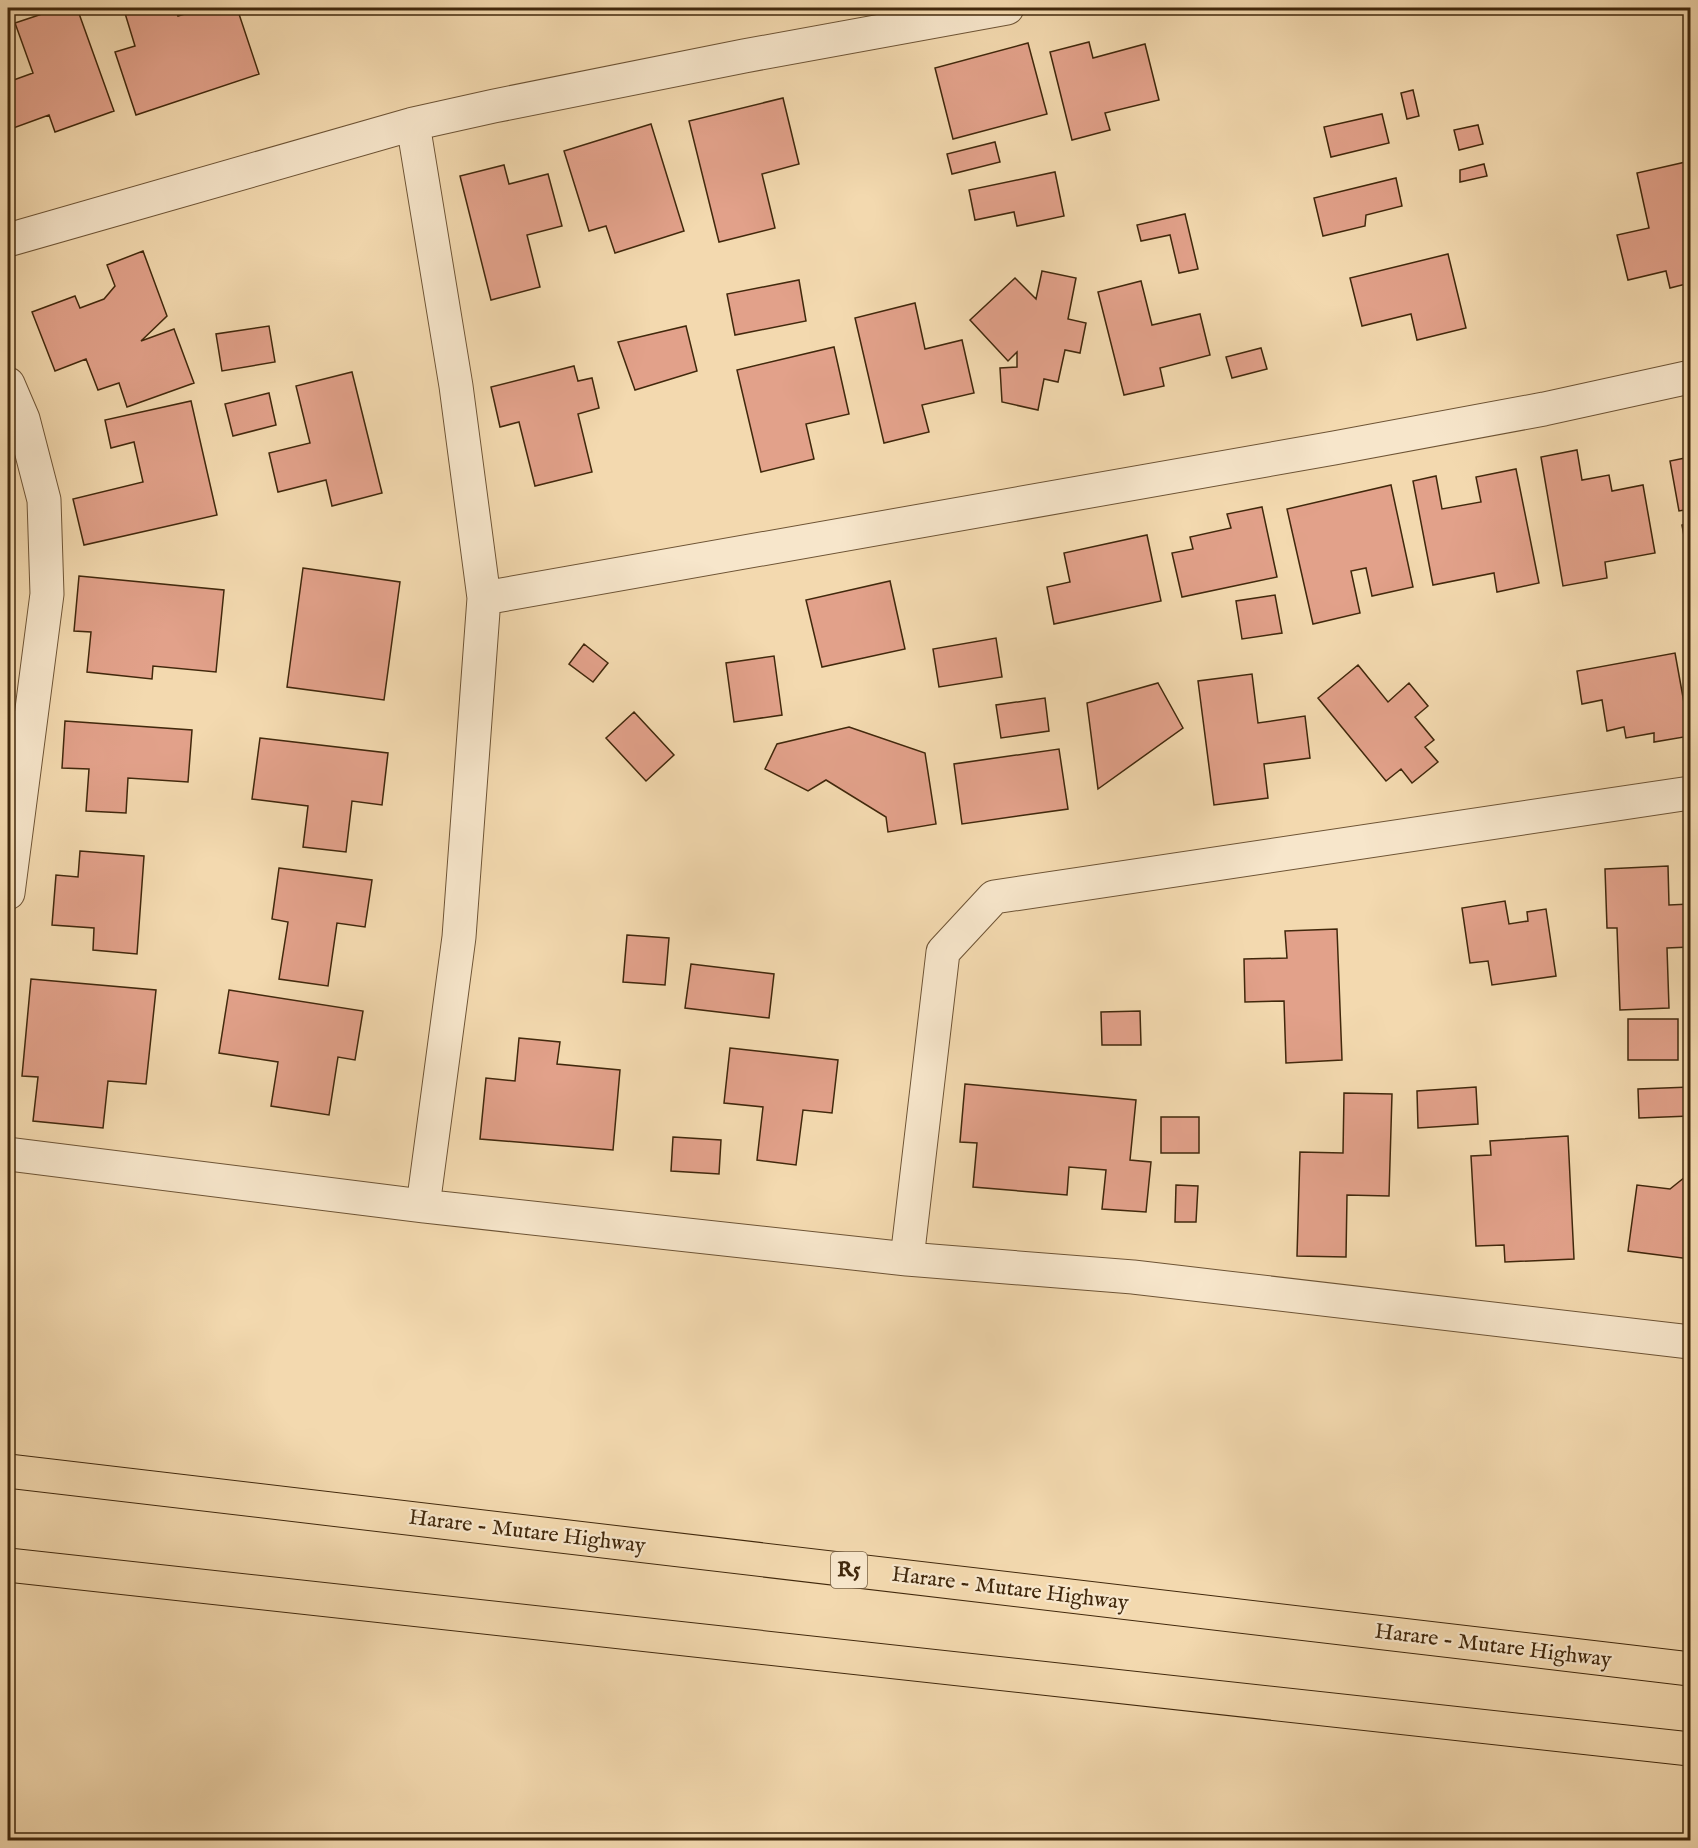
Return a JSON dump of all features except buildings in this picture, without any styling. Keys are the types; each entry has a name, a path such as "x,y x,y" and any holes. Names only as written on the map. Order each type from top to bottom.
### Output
{"highway":[{"name":"Harare - Mutare Highway","path":"8,1471 1690,1669"},
{"path":"8,1565 1690,1749"}],"street":[{"path":"8,240 413,124 494,105 1007,8"},
{"path":"413,124 456,386 484,598 459,937 423,1206"},
{"path":"484,598 1334,448 1544,409 1690,377"},
{"path":"8,384 23,419 44,500 47,594 8,893"},
{"path":"908,1259 943,952 994,897 1690,793"},
{"path":"8,1154 423,1206 908,1259 1133,1277 1690,1342"}]}
